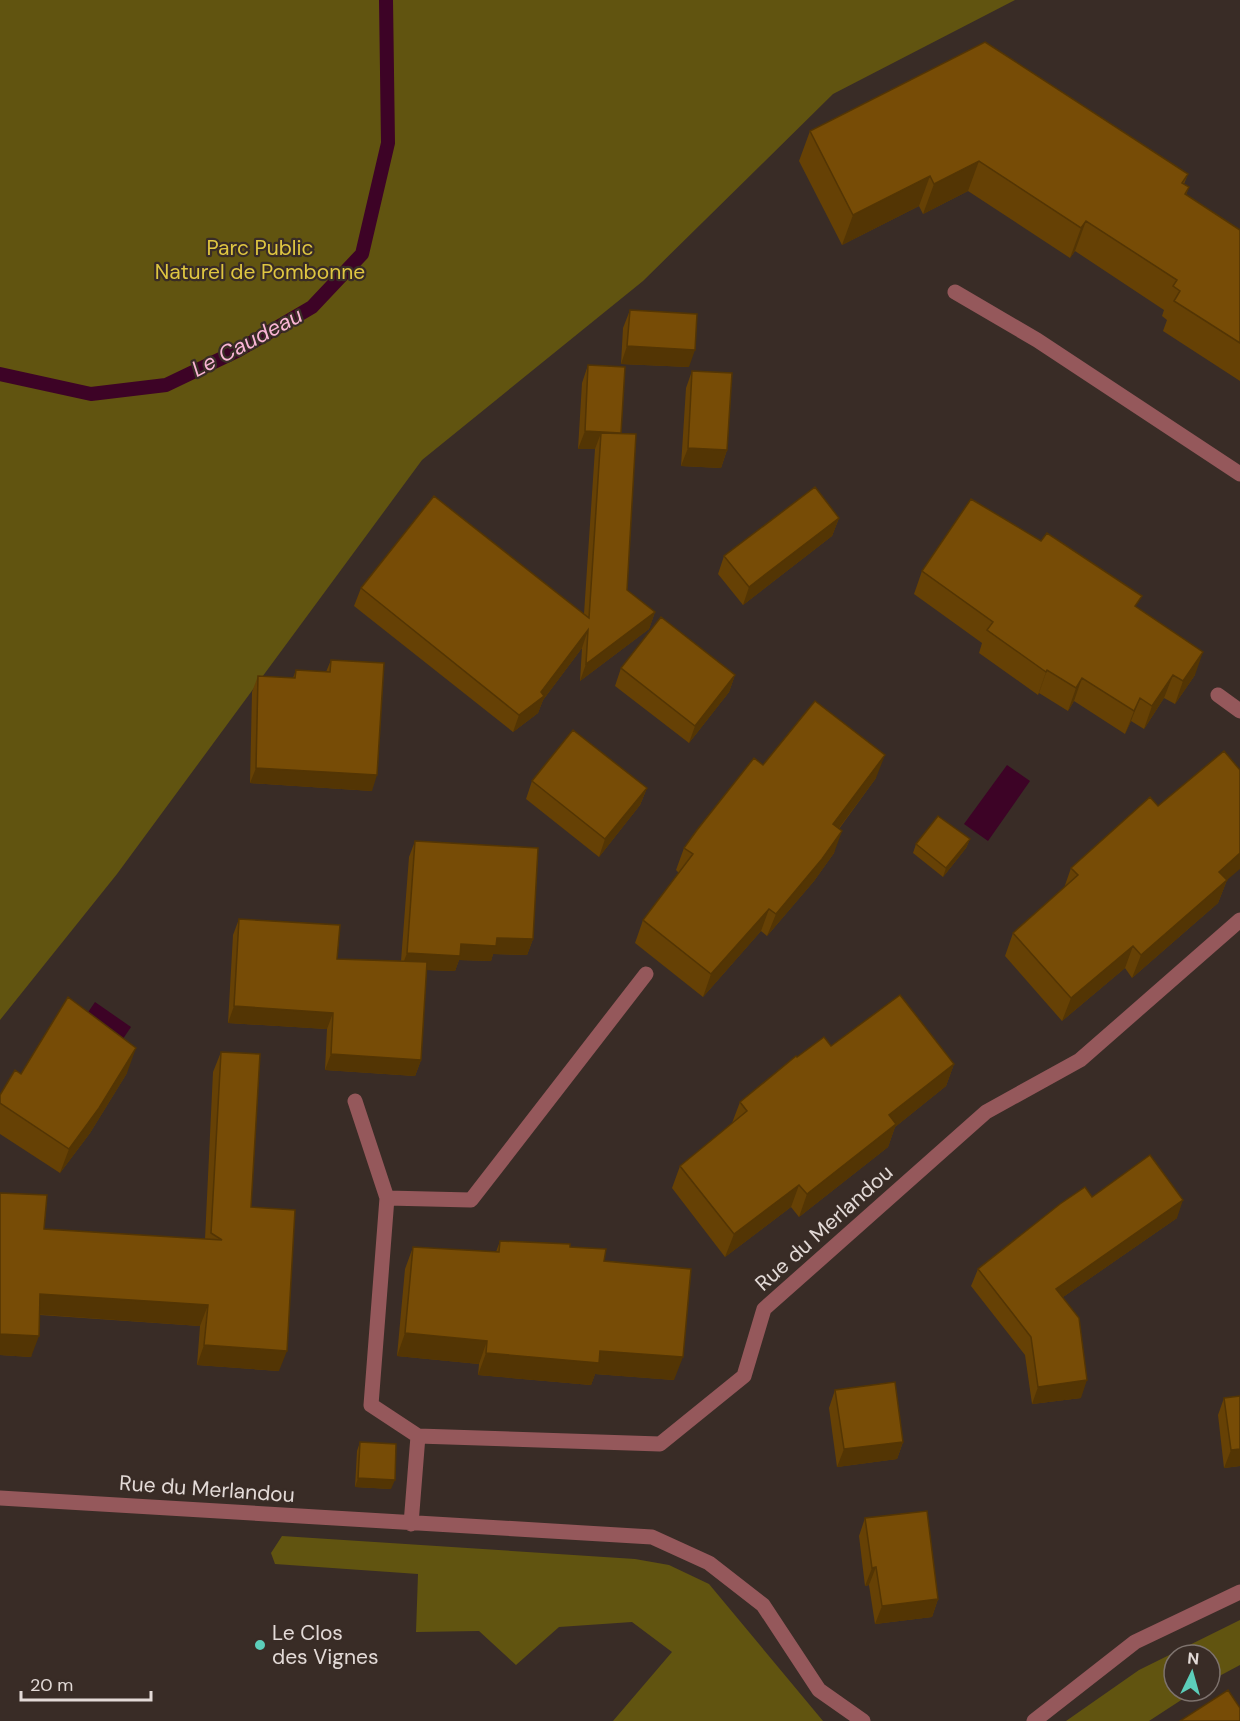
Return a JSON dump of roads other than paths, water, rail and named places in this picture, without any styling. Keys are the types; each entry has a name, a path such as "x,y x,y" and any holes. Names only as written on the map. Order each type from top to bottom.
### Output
{"street":[{"path":"955,292 1037,340 1240,474"},
{"path":"1218,695 1240,711"},
{"name":"Rue du Merlandou","path":"418,1436 660,1444 744,1376 764,1309 986,1112 1080,1060 1240,920"},
{"path":"387,1198 471,1200 646,974"},
{"path":"355,1101 387,1198 371,1405 418,1436 411,1524"},
{"name":"Rue du Merlandou","path":"0,1498 652,1537 709,1563 763,1605 819,1690 862,1721"},
{"path":"1034,1721 1135,1642 1240,1592"}],"waterway":[{"name":"Le Caudeau","path":"0,374 91,394 166,385 237,351 312,307 362,254 388,143 386,0"}],"place":[{"name":"Le Clos des Vignes","path":"260,1645"}],"park label":[{"name":"Parc Public Naturel de Pombonne","path":"260,260"}]}
